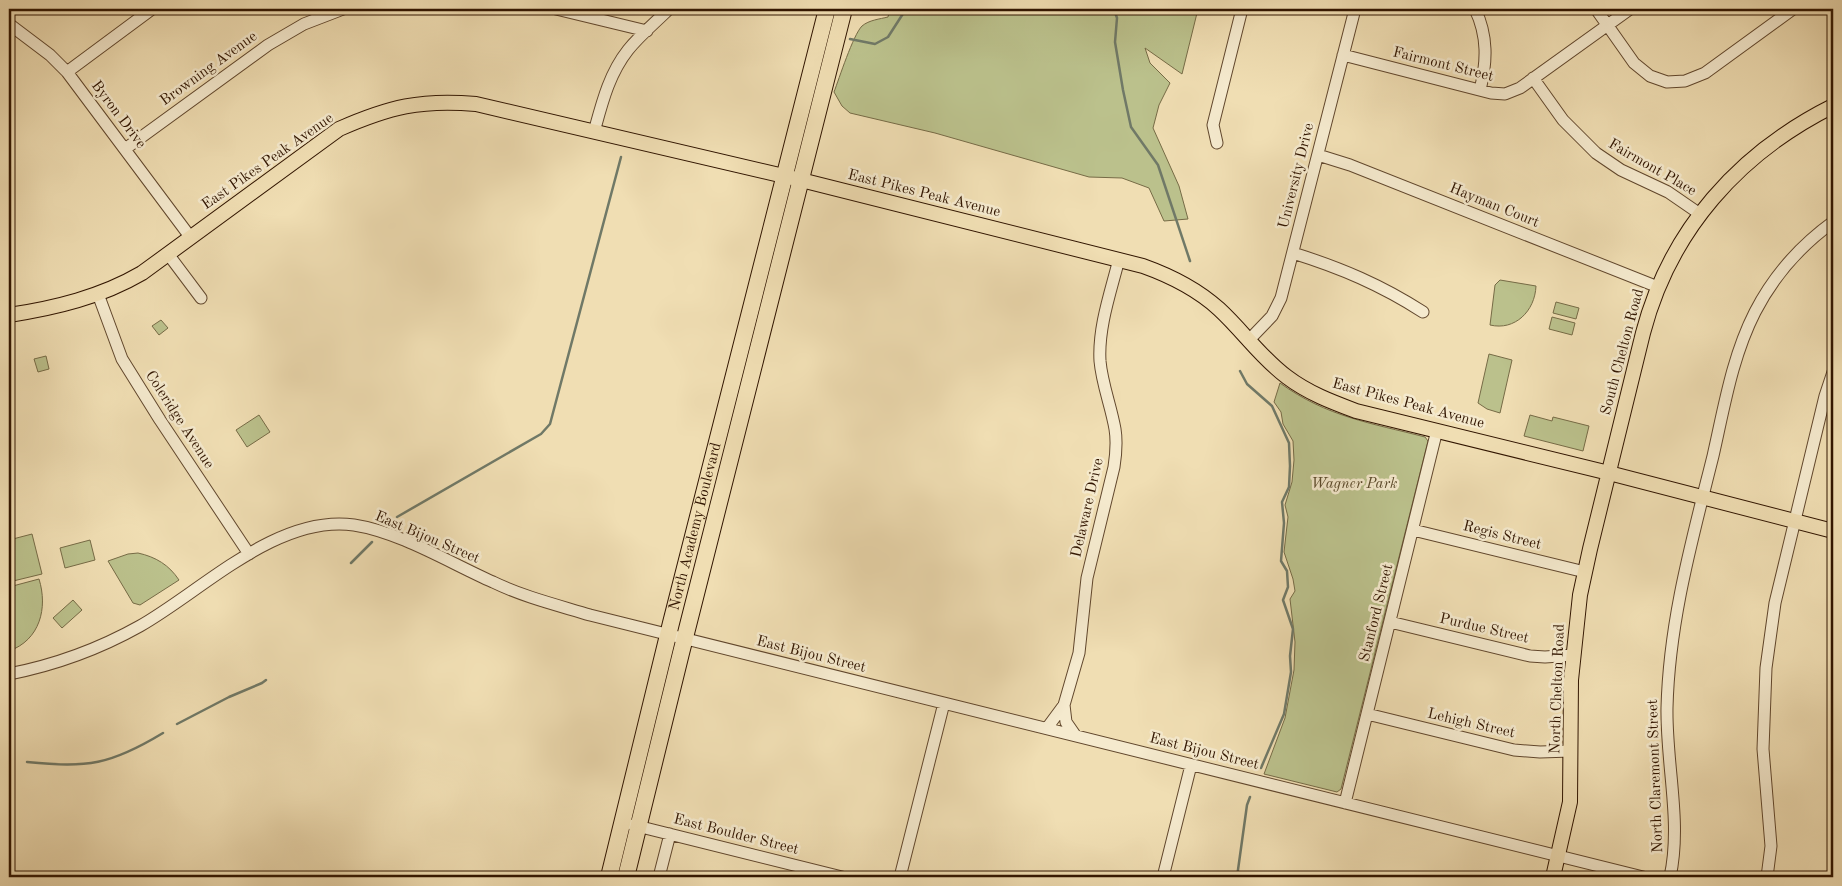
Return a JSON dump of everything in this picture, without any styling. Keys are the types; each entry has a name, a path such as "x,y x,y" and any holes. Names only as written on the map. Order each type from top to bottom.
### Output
{"highway":[{"name":"North Academy Boulevard","path":"609,877 668,635 827,9"},
{"name":"North Academy Boulevard","path":"626,877 684,639 844,9"}],"main road":[{"name":"East Pikes Peak Avenue","path":"9,315 65,304 98,294 126,282 191,238 340,129 362,119 402,106 435,102 476,104 785,176 1119,259 1160,272 1190,288 1218,309 1266,359 1287,377 1316,395 1356,410 1703,496 1833,531"},
{"name":"South Chelton Road","path":"1609,473 1643,333 1658,287 1674,253 1700,214 1734,176 1792,128 1833,106"},
{"name":"North Chelton Road","path":"1553,877 1570,802 1570,704 1573,654 1585,572 1609,473"}],"street":[{"path":"67,72 152,9"},
{"name":"Browning Avenue","path":"125,149 274,41 304,24 343,9"},
{"path":"556,9 647,31"},
{"path":"594,132 611,77 628,50 669,9"},
{"path":"1217,143 1213,125 1242,9"},
{"name":"University Drive","path":"1248,340 1265,325 1277,308 1281,298 1355,9"},
{"path":"1475,9 1482,26 1486,49 1480,90"},
{"path":"1596,9 1634,63 1650,76 1667,82 1685,81 1705,73 1793,9"},
{"name":"Fairmont Street","path":"1343,55 1480,90 1505,94 1520,88 1630,9"},
{"name":"Byron Drive","path":"9,24 50,55 67,72 191,238"},
{"name":"Fairmont Place","path":"1533,78 1563,120 1596,153 1621,170 1668,192 1700,214"},
{"name":"Hayman Court","path":"1318,155 1359,169 1658,287"},
{"name":"North Claremont Street","path":"1670,877 1674,858 1675,832 1667,731 1670,660 1677,608 1736,359 1755,311 1775,279 1800,248 1833,222"},
{"path":"1293,253 1357,275 1423,312"},
{"path":"168,254 201,298"},
{"name":"Delaware Drive","path":"1047,728 1064,705 1079,653 1087,578 1115,461 1115,429 1100,362 1100,346 1119,259"},
{"name":"Coleridge Avenue","path":"98,294 122,359 249,554"},
{"path":"1767,877 1771,846 1763,749 1766,668 1776,603 1825,396 1833,372"},
{"name":"Stanford Street","path":"1345,802 1437,430"},
{"name":"East Bijou Street","path":"9,674 32,670 64,660 123,636 170,608 249,554 293,531 333,524 368,528 384,532 521,594 590,615 1643,877"},
{"name":"Regis Street","path":"1413,530 1585,572"},
{"name":"Purdue Street","path":"1390,622 1530,656 1573,654"},
{"path":"900,877 944,703"},
{"path":"1064,705 1066,722 1075,735"},
{"name":"Lehigh Street","path":"1367,714 1514,750 1540,752 1571,751"},
{"path":"1163,877 1191,765"},
{"name":"East Boulder Street","path":"622,822 842,877"},
{"path":"659,877 670,834"}],"green space":[{"path":"890,9 1198,9 1182,74 1145,48 1150,63 1170,83 1159,105 1153,128 1179,186 1188,219 1164,221 1149,188 1122,178 1089,177 935,133 850,113 842,106 834,92 846,58 862,26 871,21 888,17"},
{"path":"1500,280 1536,286 1535,295 1528,311 1515,322 1508,325 1490,325 1495,285"},
{"path":"1556,302 1579,308 1576,319 1553,313"},
{"path":"1552,317 1575,323 1572,335 1549,329"},
{"path":"161,320 168,328 159,335 152,326"},
{"path":"1489,354 1512,360 1500,413 1487,409 1478,403"},
{"path":"46,356 49,369 38,372 34,359"},
{"name":"Wagner Park","path":"1280,383 1298,395 1332,411 1350,418 1425,437 1428,441 1341,789 1337,792 1264,774 1285,718 1294,670 1295,642 1290,599 1295,591 1284,552 1288,517 1285,505 1292,482 1294,460 1293,441 1283,424 1281,412 1274,402"},
{"path":"259,415 270,432 247,447 236,430"},
{"path":"1530,415 1552,421 1553,417 1589,426 1583,451 1524,436"},
{"path":"32,534 42,574 9,582 9,540"},
{"path":"90,540 95,560 65,568 60,548"},
{"path":"138,553 162,562 179,580 140,605 133,603 108,561 128,554"},
{"path":"39,579 42,590 42,612 39,622 28,639 20,646 9,651 9,587"},
{"path":"73,600 82,610 62,628 53,618"}],"waterway":[{"path":"850,39 875,44 888,37 906,9"},
{"path":"1114,9 1117,18 1115,42 1131,127 1158,165 1190,261"},
{"path":"397,517 541,434 550,424 621,157"},
{"path":"1240,371 1247,384 1272,406 1289,443 1289,487 1282,502 1284,523 1281,561 1287,571 1288,587 1283,600 1293,629 1290,656 1291,672 1284,714 1261,768"},
{"path":"351,563 372,542"},
{"path":"177,724 266,680"},
{"path":"27,762 48,764 98,762 128,752 163,733"},
{"path":"1237,877 1247,805 1250,797"}]}
